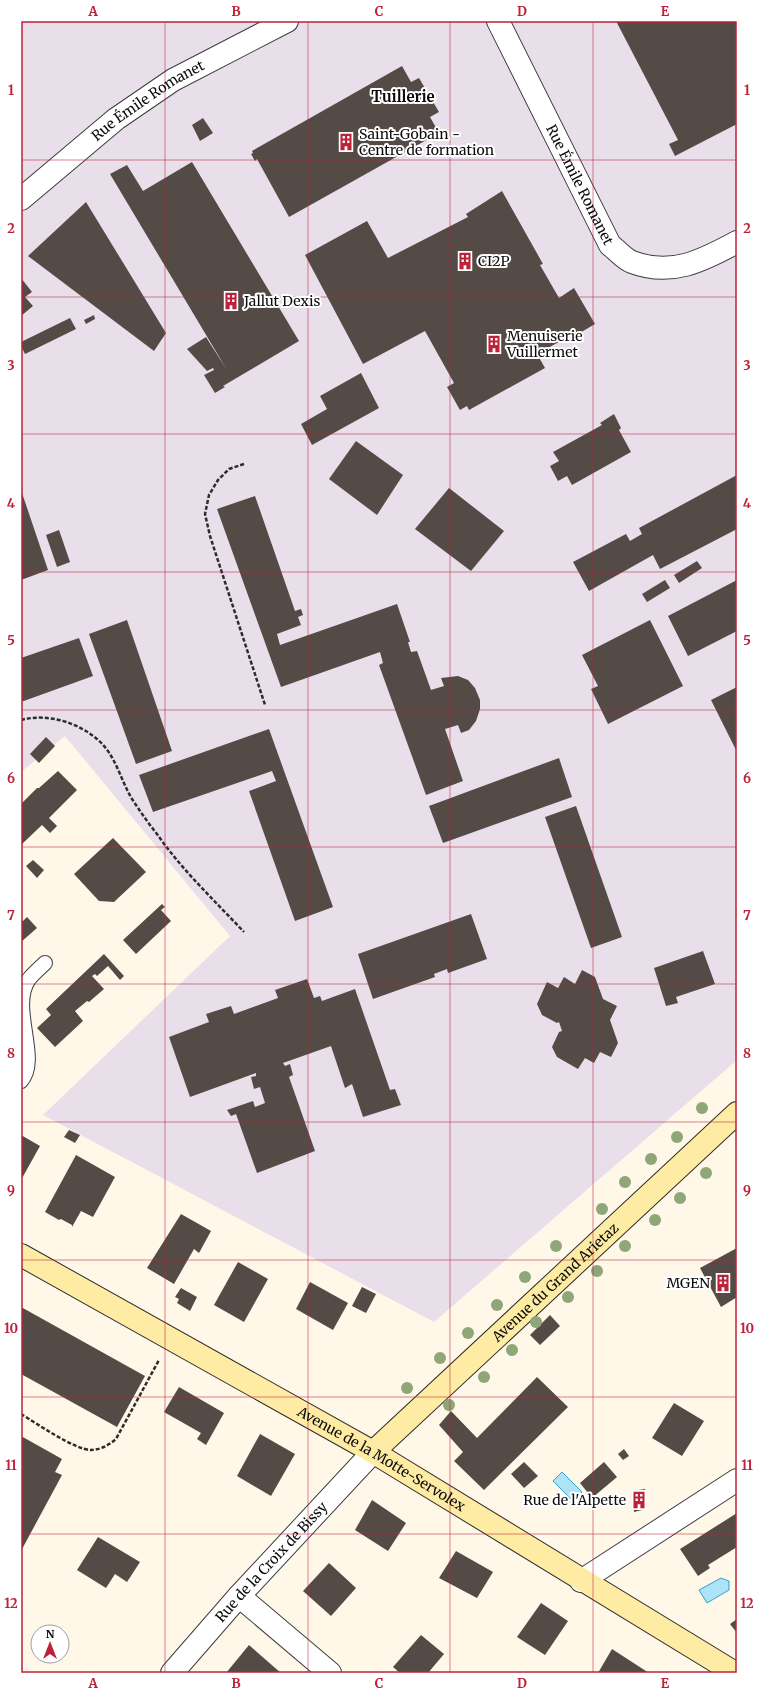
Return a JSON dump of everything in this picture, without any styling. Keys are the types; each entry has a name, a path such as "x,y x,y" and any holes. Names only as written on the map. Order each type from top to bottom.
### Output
{"main road":[{"name":"Avenue du Grand Arietaz","path":"373,1452 737,1113"},
{"name":"Avenue de la Motte-Servolex","path":"21,1255 373,1452 581,1581 735,1673"}],"street":[{"name":"Rue Émile Romanet","path":"21,200 116,119 167,85 287,21"},
{"name":"Rue Émile Romanet","path":"498,21 610,244 630,261 660,269 686,265 710,257 737,242"},
{"name":"Rue de la Croix de Bissy","path":"172,1673 239,1596 373,1452"},
{"path":"581,1581 737,1480"},
{"path":"239,1596 330,1673"}],"lane":[{"path":"21,1081 27,1065 28,1046 22,1021 22,998 29,980 45,963"}],"path":[{"path":"244,464 229,469 218,480 209,495 205,514 210,536 265,706"},
{"path":"21,720 34,716 72,723 98,740 115,762 132,798 157,836 190,875 244,932"},
{"path":"21,1414 77,1447 89,1450 108,1445 116,1439 170,1338"}],"shaded area":[{"path":"21,21 737,21 737,1060 434,1322 43,1115 230,936 65,736 21,772"}],"water":[{"path":"562,1472 582,1492 573,1501 553,1481"},
{"path":"721,1578 729,1581 729,1590 707,1603 699,1590"}],"building":[{"path":"616,21 737,21 737,124 675,156 669,144 678,140"},
{"name":"Saint-Gobain - Centre de formation","path":"402,66 411,82 419,78 439,112 430,117 439,133 289,217 257,159 255,161 251,154 253,153 252,151"},
{"path":"203,118 213,133 200,141 192,125"},
{"name":"Jallut Dexis","path":"192,162 299,341 223,386 225,387 215,393 204,375 214,370 213,368 207,371 187,349 206,337 227,370 110,174 127,165 143,191"},
{"path":"502,191 543,264 540,265 559,298 574,288 595,324 537,354 545,368 469,410 467,406 460,410 447,387 454,383 425,331 363,364 305,255 367,221 388,258 468,217 466,214"},
{"path":"86,202 166,333 154,351 28,256"},
{"path":"21,278 32,292 25,297 33,306 21,316"},
{"path":"94,315 95,319 86,324 84,320"},
{"path":"70,318 76,329 25,354 21,346 21,342"},
{"path":"361,373 379,408 312,445 301,424 327,409 320,396"},
{"path":"614,414 621,428 619,430 631,452 572,485 567,476 558,481 550,466 559,461 553,452 602,425 600,423"},
{"path":"356,441 403,475 377,515 329,479"},
{"path":"737,475 737,529 660,569 653,555 589,591 573,562 626,534 630,541 642,534 639,528"},
{"path":"449,488 504,531 471,571 415,529"},
{"path":"21,490 48,570 21,580"},
{"path":"255,496 295,611 301,609 303,615 298,617 301,625 277,634 280,645 397,604 410,642 408,642 411,652 417,651 431,690 444,686 441,678 458,676 468,680 475,688 480,700 480,709 476,721 469,730 461,733 458,725 445,729 463,781 426,795 379,665 383,663 380,652 281,687 217,509"},
{"path":"59,530 70,562 57,567 46,535"},
{"path":"697,561 702,568 679,583 674,575"},
{"path":"665,580 670,588 647,602 642,594"},
{"path":"737,580 737,631 688,656 668,616"},
{"path":"127,620 172,751 136,764 89,634"},
{"path":"650,620 683,686 608,724 591,689 598,686 582,655"},
{"path":"79,638 93,676 21,702 21,658"},
{"path":"737,687 737,752 711,700"},
{"path":"269,729 333,907 295,921 249,791 276,781 272,771 153,812 139,775"},
{"path":"46,737 55,746 39,763 30,754"},
{"path":"559,758 572,797 443,843 429,806"},
{"path":"58,771 77,790 49,818 57,826 50,833 42,825 22,844 21,804 37,788 39,788"},
{"path":"576,806 622,937 591,948 545,817"},
{"path":"113,838 146,872 114,902 99,901 74,874"},
{"path":"33,860 44,870 37,878 26,866"},
{"path":"162,904 165,907 161,910 171,921 136,954 123,940"},
{"path":"471,914 487,959 448,973 447,969 434,974 435,977 373,999 358,954"},
{"path":"27,917 37,928 21,942 21,919 23,921"},
{"path":"703,951 715,984 676,997 678,1003 666,1006 654,968"},
{"path":"104,954 124,976 120,980 108,966 97,976 95,974 92,976 104,989 89,1002 87,1001 75,1011 83,1021 55,1047 37,1028 51,1015 46,1009"},
{"path":"582,970 595,977 603,999 617,1006 610,1020 618,1043 611,1057 600,1052 594,1063 585,1058 578,1069 557,1057 552,1047 559,1032 562,1031 559,1022 557,1023 542,1015 537,1004 547,982 558,988 564,977 575,984"},
{"path":"307,979 314,998 320,996 322,1001 355,989 390,1090 395,1089 401,1105 363,1117 352,1084 345,1088 331,1046 283,1063 285,1066 290,1064 293,1075 289,1077 315,1151 257,1173 236,1114 231,1116 227,1110 253,1101 255,1107 265,1103 260,1087 254,1089 251,1077 256,1076 256,1073 190,1097 169,1037 209,1022 206,1014 231,1006 234,1014 278,998 275,990"},
{"path":"69,1130 80,1135 75,1143 64,1137"},
{"path":"21,1135 40,1146 21,1180"},
{"path":"76,1155 115,1177 93,1217 81,1211 72,1227 72,1225 45,1212"},
{"path":"181,1214 211,1231 199,1253 194,1249 174,1284 147,1268"},
{"name":"MGEN","path":"737,1248 737,1297 721,1307 700,1268"},
{"path":"238,1262 268,1279 244,1322 214,1305"},
{"path":"310,1282 348,1303 333,1330 296,1309"},
{"path":"362,1287 376,1294 366,1313 352,1306"},
{"path":"181,1288 197,1297 190,1311 177,1303 179,1299 175,1297"},
{"path":"21,1307 145,1376 117,1427 21,1374"},
{"path":"550,1315 560,1326 540,1345 530,1335"},
{"path":"537,1377 568,1407 484,1490 454,1461 463,1452 439,1425 451,1411 477,1438"},
{"path":"179,1387 224,1413 206,1445 197,1439 201,1433 164,1412"},
{"path":"674,1403 704,1421 682,1456 652,1438"},
{"path":"260,1434 295,1454 271,1496 237,1476"},
{"path":"21,1436 62,1459 55,1472 62,1475 21,1551"},
{"path":"624,1449 629,1456 623,1460 618,1454"},
{"path":"524,1462 538,1476 524,1488 511,1474"},
{"path":"604,1462 617,1477 592,1498 580,1483"},
{"name":"Rue de l'Alpette","path":"645,1489 646,1509 634,1512 632,1491"},
{"path":"372,1500 406,1523 388,1551 355,1530"},
{"path":"737,1513 737,1547 708,1565 710,1568 698,1576 680,1549"},
{"path":"98,1537 140,1562 127,1582 115,1574 106,1588 77,1570"},
{"path":"456,1551 493,1572 477,1598 439,1578"},
{"path":"329,1563 356,1588 331,1616 303,1591"},
{"path":"541,1603 568,1621 545,1655 517,1637"},
{"path":"737,1619 737,1633 730,1624"},
{"path":"421,1635 444,1654 428,1673 400,1673 393,1667"},
{"path":"249,1645 281,1673 226,1673"},
{"path":"612,1649 649,1673 598,1673"}],"place":[{"name":"Saint-Gobain - Centre de formation","path":"346,142"},
{"name":"CI2P","path":"465,261"},
{"name":"Jallut Dexis","path":"231,301"},
{"name":"Menuiserie Vuillermet","path":"494,344"},
{"name":"MGEN","path":"723,1283"},
{"name":"Rue de l'Alpette","path":"639,1500"}],"district":[{"name":"Tuillerie","path":"403,96"}]}
